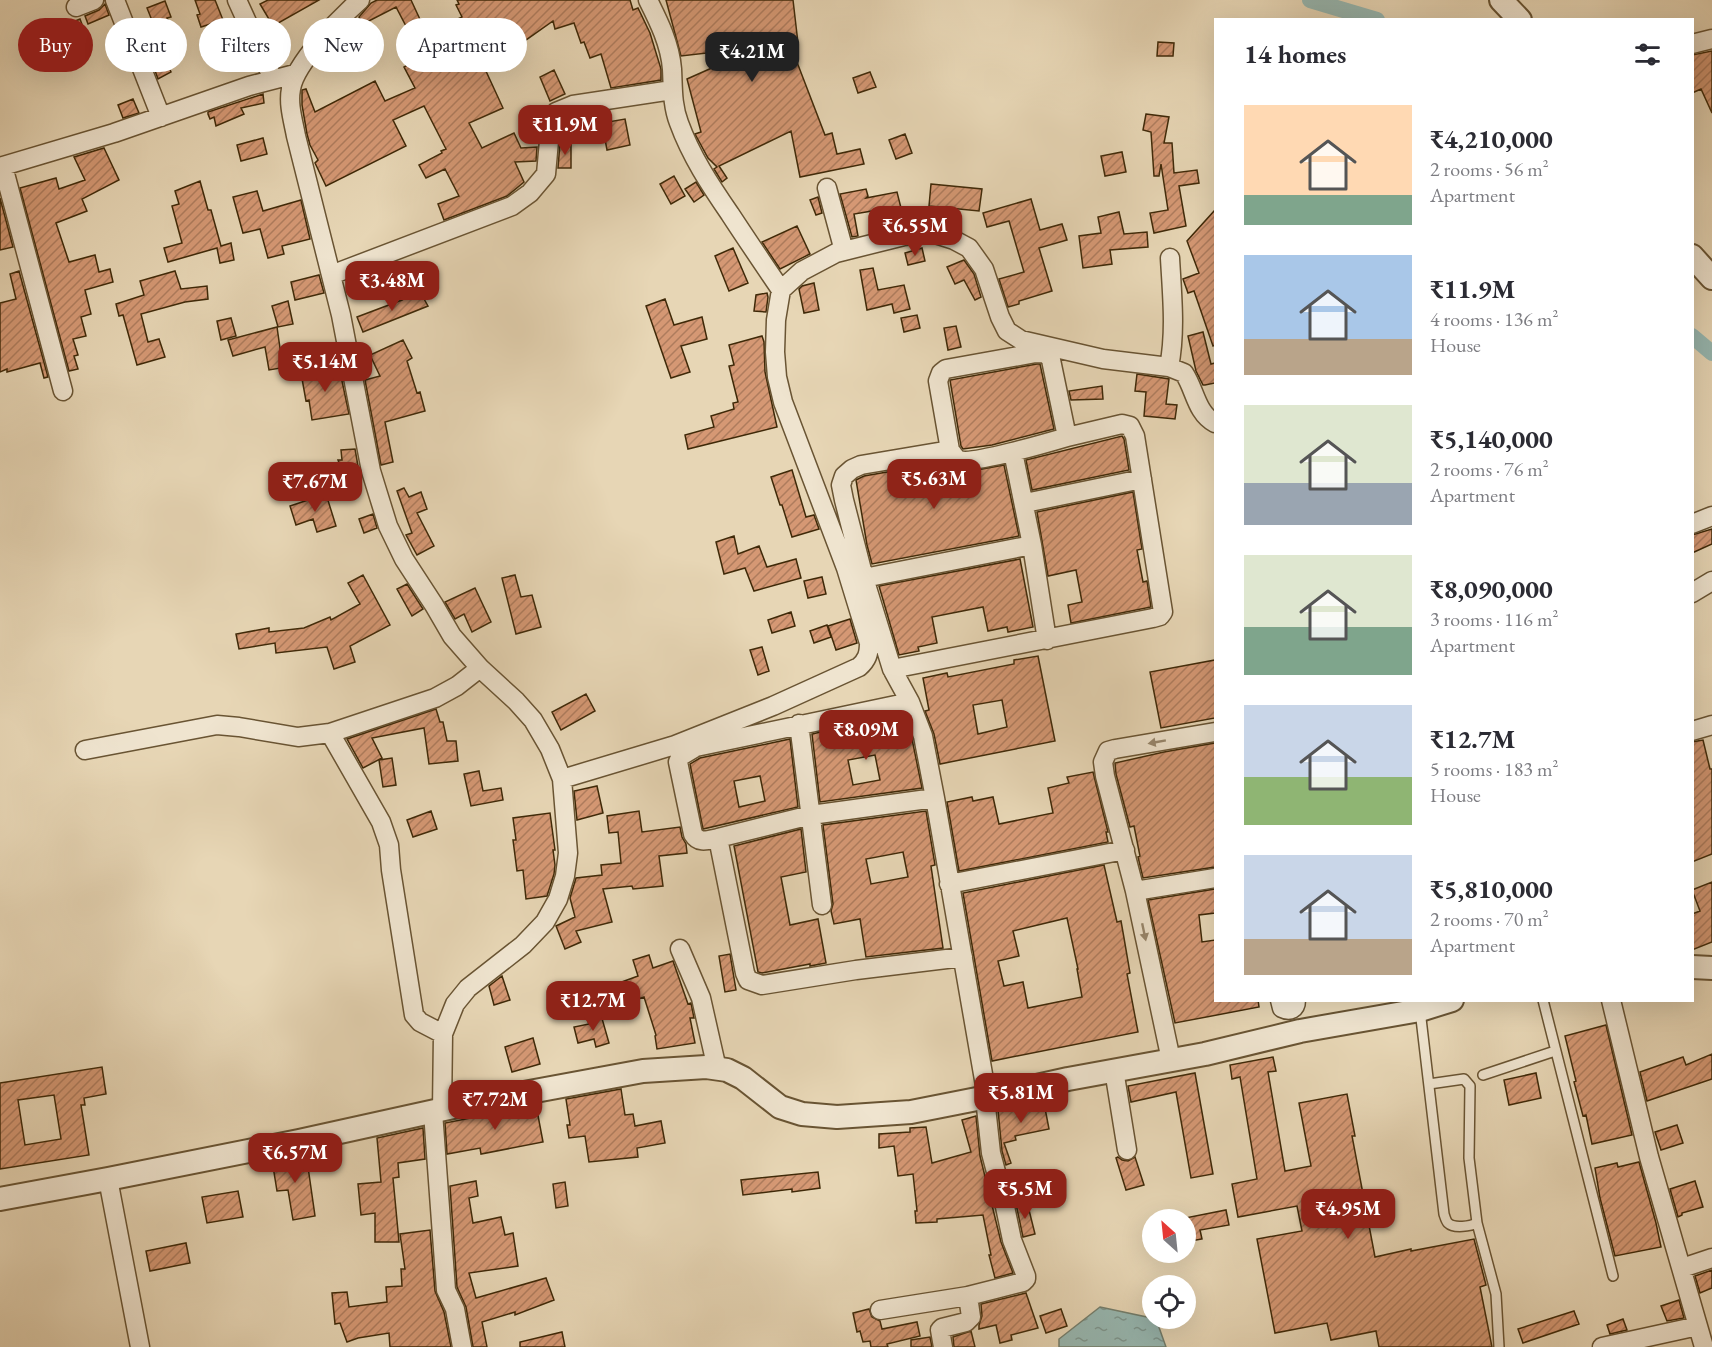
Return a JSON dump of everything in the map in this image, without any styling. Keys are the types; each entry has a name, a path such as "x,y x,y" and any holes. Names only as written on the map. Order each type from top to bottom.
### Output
{"street":[{"path":"75,7 94,0"},
{"path":"115,0 161,117"},
{"path":"237,0 273,79"},
{"path":"360,0 319,43 295,74 291,88 290,107 341,315 371,471 388,526 404,559 435,605 452,636 480,668 533,720 550,749 562,779 568,853 565,876 558,899 545,922 523,945 468,988 455,1004 443,1034 437,1111 446,1290 455,1309 462,1347"},
{"path":"648,0 668,46 672,67 672,90 678,121 693,157 781,290"},
{"path":"1502,0 1518,18"},
{"path":"1694,44 1712,39"},
{"path":"63,391 1,166 104,136 249,86 295,74"},
{"path":"331,274 512,206 530,193 546,174 551,119 556,112 573,105 672,90"},
{"path":"827,188 844,251"},
{"path":"562,779 675,745 762,710 859,667 869,655 869,643 846,568 783,402 777,377 776,320 781,290 802,271 836,253 904,236 932,233 954,240 969,248 984,269 1000,317 1007,331 1013,336 1021,340 1103,359 1169,367 1184,374 1200,408 1214,422"},
{"path":"1169,367 1174,332 1170,258"},
{"path":"892,669 1160,616 1163,612 1143,479 1135,436 1130,426 1122,424 1013,452 964,461 955,458 950,450 938,381 941,373 956,366 1036,353 1048,355 1067,437"},
{"path":"880,1310 968,1296 1023,1282 1026,1279 1012,1240 991,1153 986,1098 923,736 910,702 892,669 864,578 841,484 844,476 861,465 950,450"},
{"path":"1013,452 1025,503 1047,640"},
{"path":"1025,503 1143,479"},
{"path":"1694,523 1712,516"},
{"path":"864,578 1032,545"},
{"path":"1694,592 1712,581"},
{"path":"85,750 217,725 298,737 330,733 435,698 457,686 480,668"},
{"path":"910,702 696,747 681,756 678,762 693,834 702,842 811,815 935,798"},
{"path":"799,724 822,905"},
{"path":"1694,730 1712,725"},
{"path":"1171,1060 1135,891 1103,762 1108,751 1214,732"},
{"path":"330,733 381,822 388,845 414,1015 420,1022 443,1034"},
{"path":"718,838 748,980 762,985 856,970 963,957"},
{"path":"950,884 1125,850"},
{"path":"1135,891 1214,879"},
{"path":"680,950 701,998 717,1069"},
{"path":"1694,968 1712,968"},
{"path":"0,1199 108,1179 476,1102 643,1071 706,1067 727,1070 743,1078 780,1107 802,1114 837,1117 911,1112 1068,1079 1205,1054 1294,1033 1420,1010 1446,1002"},
{"path":"1611,1002 1649,1157 1704,1347"},
{"path":"1289,1004 1294,1033"},
{"path":"1114,1071 1127,1150"},
{"path":"108,1179 140,1347"},
{"path":"1682,1268 1712,1258"},
{"path":"943,1347 940,1330 966,1322 971,1317 968,1296"},
{"path":"1602,1347 1698,1326"}],"lane":[{"path":"1543,1002 1613,1276"},
{"path":"1420,1010 1444,1214 1447,1222 1453,1226 1472,1225 1477,1222"},
{"path":"1483,1075 1555,1051"},
{"path":"1430,1084 1464,1079 1470,1086 1469,1158 1477,1222 1496,1294 1499,1347"}],"water":[{"path":"1100,1307 1142,1316 1142,1329 1160,1329 1166,1347 1059,1347 1059,1339"}],"building":[{"path":"195,0 215,0 222,18 199,18 199,21 197,15 200,14"},
{"path":"268,0 319,0 287,18 268,18 260,4"},
{"path":"377,0 411,0 419,18 402,18 396,7 375,18 360,18 371,3"},
{"path":"457,0 630,0 633,10 638,8 650,33 661,69 661,80 611,88 601,54 590,58 584,42 581,43 574,23 555,29 553,21 527,39 527,18 460,18 462,17 456,5 459,4"},
{"path":"666,0 793,0 798,43 790,44 825,135 832,133 837,154 860,149 864,164 800,177 791,131 719,166 727,178 722,182 714,169 717,167 708,158 695,134 701,132 687,79 759,47 681,56"},
{"path":"165,1 171,17 151,18 147,8"},
{"path":"105,4 109,15 93,22 93,18 86,18 85,16 99,10"},
{"path":"1158,42 1174,43 1173,56 1157,56"},
{"path":"1712,51 1712,113 1701,89 1694,92 1694,55"},
{"path":"554,70 565,94 550,101 540,77"},
{"path":"156,72 171,72 158,79"},
{"path":"407,72 486,72 503,108 469,123 482,148 514,133 521,148 537,147 536,161 515,162 524,182 507,196 444,220 438,204 459,196 445,169 426,178 419,165 446,149 424,106 393,120 406,146 326,186 315,163 318,160 307,134 302,90 306,89 315,112 375,81 385,101 415,88"},
{"path":"870,72 876,87 858,93 853,78"},
{"path":"263,94 264,103 241,108 244,114 216,126 214,117 210,119 208,112"},
{"path":"133,99 139,113 123,118 118,105"},
{"path":"1146,114 1169,117 1164,143 1172,143 1174,173 1197,170 1199,183 1179,186 1186,226 1154,233 1150,213 1168,210 1161,164 1159,176 1154,176 1151,132 1143,130"},
{"path":"625,119 630,145 607,150 602,123"},
{"path":"905,134 912,153 896,159 889,140"},
{"path":"263,138 267,154 241,161 237,145"},
{"path":"571,142 571,168 558,168 560,143"},
{"path":"104,148 119,180 82,199 87,211 56,223 69,262 95,255 99,272 110,269 113,282 85,290 91,314 81,317 86,336 73,339 78,355 74,356 78,369 69,371 20,188 56,178 59,189 85,180 74,157"},
{"path":"1122,152 1126,172 1105,176 1101,156"},
{"path":"674,176 685,196 671,204 660,184"},
{"path":"200,181 221,246 231,243 234,260 220,263 217,248 168,262 164,248 182,243 172,206 179,204 175,191"},
{"path":"696,182 704,195 694,202 685,189"},
{"path":"931,184 982,189 979,211 929,206"},
{"path":"866,189 868,196 866,198 897,192 901,208 878,213 878,210 854,214 858,236 852,237 840,194"},
{"path":"257,191 263,211 301,200 310,239 282,246 284,254 268,258 260,229 243,233 233,197"},
{"path":"818,197 822,213 816,215 810,200"},
{"path":"0,198 13,247 0,250"},
{"path":"1031,199 1040,230 1062,224 1067,240 1039,248 1052,291 1019,301 1019,304 1008,307 999,279 1024,272 1009,221 987,227 983,213"},
{"path":"1214,211 1213,346 1194,291 1188,293 1183,279 1199,273 1187,241"},
{"path":"1119,212 1124,234 1147,232 1148,247 1110,250 1112,264 1083,268 1079,236 1101,233 1098,217"},
{"path":"797,226 810,254 780,269 762,242"},
{"path":"733,248 748,283 729,291 715,256"},
{"path":"922,248 925,261 908,265 905,253"},
{"path":"964,260 974,274 981,297 975,300 964,280 955,284 947,267"},
{"path":"873,268 878,290 904,285 910,309 894,313 892,304 867,310 860,270"},
{"path":"19,271 48,377 44,378 40,363 0,372 0,303 16,299 10,274"},
{"path":"175,271 181,289 207,286 208,299 185,302 141,314 148,342 159,339 165,357 137,365 123,315 119,316 116,304 144,295 140,281"},
{"path":"319,275 324,293 295,300 291,282"},
{"path":"814,283 819,310 804,313 799,289"},
{"path":"419,290 428,306 363,332 357,317 402,300"},
{"path":"767,293 766,312 754,311 756,295"},
{"path":"665,299 674,325 702,317 707,339 681,346 690,372 671,378 646,306"},
{"path":"288,301 293,324 278,327 272,306"},
{"path":"917,315 920,328 904,332 901,318"},
{"path":"231,318 236,336 221,340 217,321"},
{"path":"956,326 961,347 948,350 944,328"},
{"path":"277,327 281,355 291,354 293,366 269,370 265,347 233,356 228,340"},
{"path":"1203,332 1211,364 1214,363 1214,383 1203,385 1196,371 1188,336"},
{"path":"762,336 765,372 777,427 688,449 685,435 714,427 711,416 734,409 733,403 738,402 729,366 734,365 729,345"},
{"path":"403,340 412,358 407,361 425,411 385,422 393,462 381,465 365,380 380,376 370,355"},
{"path":"1040,364 1054,429 992,445 963,449 950,380"},
{"path":"339,367 349,414 312,420 301,373"},
{"path":"1137,374 1169,379 1166,404 1177,405 1175,419 1144,416 1146,392 1135,391"},
{"path":"1102,386 1103,399 1071,400 1069,391"},
{"path":"1122,436 1129,470 1032,490 1026,460"},
{"path":"355,449 361,483 347,485 338,460 342,460 341,450"},
{"path":"945,462 953,470 966,472 1004,465 1019,536 872,564 856,480 864,476"},
{"path":"792,470 806,517 814,515 819,529 792,537 771,477"},
{"path":"404,488 409,497 421,492 427,509 417,513 434,546 417,555 406,535 412,533 397,491"},
{"path":"1133,492 1142,549 1137,550 1143,582 1147,581 1151,607 1071,623 1068,605 1082,602 1076,570 1048,576 1037,512"},
{"path":"326,494 336,526 317,532 313,519 296,525 290,506"},
{"path":"373,514 377,528 364,533 359,519"},
{"path":"1712,529 1712,544 1694,552 1694,534"},
{"path":"734,536 738,554 759,546 767,567 796,559 801,578 754,591 745,568 724,574 716,542"},
{"path":"1020,559 1033,627 1008,632 1007,627 988,631 983,607 932,617 937,643 918,647 919,651 899,655 879,586"},
{"path":"363,575 390,625 350,646 355,662 334,669 327,647 276,653 275,643 239,649 236,634 269,628 269,632 304,628 330,617 331,620 360,604 348,583"},
{"path":"515,575 521,597 532,595 541,627 516,634 502,578"},
{"path":"822,577 826,594 808,598 804,581"},
{"path":"407,584 423,609 412,616 397,589"},
{"path":"475,588 491,622 472,632 464,614 455,619 445,602"},
{"path":"791,612 795,626 772,633 768,620"},
{"path":"850,619 857,643 836,650 828,626"},
{"path":"827,625 831,637 814,643 810,631"},
{"path":"762,647 769,671 758,675 750,650"},
{"path":"1038,656 1055,741 940,764 934,734 925,711 929,710 923,678 947,673 948,677 1014,664 1014,660","holes":["1002,700 1007,727 978,734 973,705"]},
{"path":"1214,660 1214,718 1161,728 1150,672"},
{"path":"586,694 595,711 561,730 552,712"},
{"path":"436,709 440,722 443,722 447,741 456,741 458,761 429,764 424,728 372,738 382,758 363,768 347,739"},
{"path":"903,715 912,739 922,788 820,802 812,734 825,731 826,734 886,722 885,719","holes":["875,755 880,780 853,785 848,760"]},
{"path":"790,739 798,807 703,829 690,764 700,758","holes":["760,776 765,801 739,807 734,781"]},
{"path":"1703,740 1710,769 1712,769 1712,854 1694,861 1694,742"},
{"path":"1214,743 1214,867 1143,878 1134,826 1130,827 1115,763"},
{"path":"392,758 396,785 383,787 379,760"},
{"path":"479,771 483,791 501,788 503,800 471,806 464,774"},
{"path":"1093,772 1108,832 1106,832 1108,842 959,871 947,802 972,797 973,801 993,797 999,824 1053,813 1048,788 1069,783 1067,777"},
{"path":"597,786 603,813 577,820 574,791"},
{"path":"431,811 437,829 413,837 407,820"},
{"path":"639,811 642,832 680,827 687,853 659,856 663,886 603,889 612,922 576,931 581,942 565,949 556,926 575,917 570,898 576,878 602,875 601,865 621,863 618,832 609,833 607,816"},
{"path":"926,811 935,865 931,866 943,948 866,957 860,919 834,924 823,825","holes":["903,852 908,877 871,884 866,859"]},
{"path":"550,813 555,850 553,850 554,874 547,896 526,899 523,870 517,871 513,818"},
{"path":"801,829 806,872 781,877 790,925 818,919 826,963 758,972 734,846"},
{"path":"1104,865 1117,922 1121,921 1130,973 1127,974 1138,1032 992,1061 963,893","holes":["1067,918 1082,997 1028,1008 1023,982 1004,986 998,961 1019,956 1013,931"]},
{"path":"1712,882 1712,942 1694,949 1694,913 1700,911 1694,889"},
{"path":"1214,889 1214,913 1199,915 1202,942 1214,940 1214,1002 1258,1002 1259,1007 1175,1023 1148,900"},
{"path":"730,954 736,990 725,992 719,956"},
{"path":"649,955 653,968 673,961 688,1004 691,1003 694,1018 690,1018 695,1043 657,1049 656,1035 644,997 627,1003 619,983 638,976 633,960"},
{"path":"502,976 510,1000 494,1005 489,986"},
{"path":"597,986 603,1007 591,1011 585,990"},
{"path":"601,1015 609,1043 596,1047 594,1039 578,1043 574,1027 589,1024 587,1019"},
{"path":"1606,1025 1632,1135 1592,1144 1586,1115 1583,1116 1574,1082 1576,1081 1565,1036"},
{"path":"533,1038 540,1064 512,1072 505,1047"},
{"path":"1712,1054 1712,1079 1647,1101 1640,1072 1683,1057 1686,1065"},
{"path":"1273,1057 1276,1071 1268,1072 1285,1171 1311,1166 1299,1103 1347,1094 1355,1136 1352,1136 1375,1257 1474,1239 1486,1285 1480,1287 1492,1347 1379,1347 1376,1331 1331,1340 1327,1323 1275,1333 1257,1239 1302,1231 1297,1206 1238,1217 1232,1184 1257,1179 1240,1077 1232,1079 1230,1065"},
{"path":"102,1067 106,1094 84,1098 85,1105 81,1105 89,1155 0,1169 0,1083","holes":["54,1095 61,1139 25,1145 18,1100"]},
{"path":"1195,1073 1213,1174 1191,1178 1176,1092 1131,1102 1128,1086"},
{"path":"1536,1073 1541,1098 1509,1105 1504,1080"},
{"path":"621,1089 625,1115 633,1114 635,1126 661,1121 665,1143 637,1148 638,1157 589,1162 585,1136 569,1138 567,1125 570,1125 566,1099"},
{"path":"1044,1103 1049,1129 1015,1136 1016,1140 1004,1143 1011,1163 1006,1165 1002,1151 998,1110 1009,1107 1010,1110"},
{"path":"536,1105 543,1142 481,1154 480,1148 447,1154 445,1123"},
{"path":"976,1116 980,1156 1001,1242 1013,1273 995,1278 983,1215 916,1223 913,1174 898,1176 894,1146 879,1148 879,1134 910,1132 910,1128 926,1127 932,1163 971,1152 962,1120"},
{"path":"1677,1125 1683,1143 1661,1150 1655,1132"},
{"path":"423,1128 425,1159 398,1163 399,1177 393,1178 399,1242 375,1242 375,1213 361,1215 358,1184 381,1182 377,1138"},
{"path":"306,1153 315,1216 293,1220 288,1190 277,1191 272,1160"},
{"path":"1135,1157 1144,1185 1126,1190 1116,1158 1128,1161"},
{"path":"1639,1162 1661,1247 1615,1256 1595,1168 1617,1163 1618,1167"},
{"path":"818,1172 820,1188 743,1195 741,1180"},
{"path":"476,1181 478,1196 469,1198 473,1223 501,1217 505,1235 513,1233 518,1266 469,1273 476,1298 546,1278 554,1300 515,1315 515,1312 482,1322 487,1347 473,1347 466,1307 457,1287 450,1186"},
{"path":"1695,1181 1703,1207 1682,1213 1678,1217 1670,1189"},
{"path":"565,1182 568,1206 556,1208 553,1184"},
{"path":"238,1191 243,1217 207,1223 202,1197"},
{"path":"1027,1202 1035,1234 1023,1237 1016,1204"},
{"path":"1226,1210 1229,1225 1200,1230 1202,1239 1196,1240 1196,1216"},
{"path":"430,1230 435,1291 444,1312 451,1347 390,1347 389,1333 347,1342 340,1323 335,1324 332,1293 347,1292 349,1307 387,1302 386,1287 402,1286 401,1269 405,1269 400,1234"},
{"path":"186,1243 190,1263 150,1271 146,1251"},
{"path":"1712,1270 1712,1288 1700,1293 1695,1276"},
{"path":"1026,1293 1038,1328 1011,1335 1012,1340 1000,1343 996,1325 979,1329 982,1316 981,1304"},
{"path":"1679,1300 1684,1318 1667,1321 1661,1306"},
{"path":"869,1309 872,1317 880,1321 882,1329 917,1322 920,1336 887,1344 888,1347 871,1347 870,1341 863,1342 860,1331 857,1332 853,1313"},
{"path":"1061,1309 1067,1326 1046,1333 1040,1316"},
{"path":"1574,1311 1579,1324 1523,1343 1518,1329"},
{"path":"1623,1319 1627,1330 1610,1334 1607,1325"},
{"path":"971,1331 975,1347 954,1347 953,1337"},
{"path":"562,1332 565,1347 520,1347 520,1342"},
{"path":"930,1337 932,1347 911,1347 911,1340"}],"waterway":[{"path":"1310,0 1370,18"},
{"path":"1694,338 1712,353"}]}
